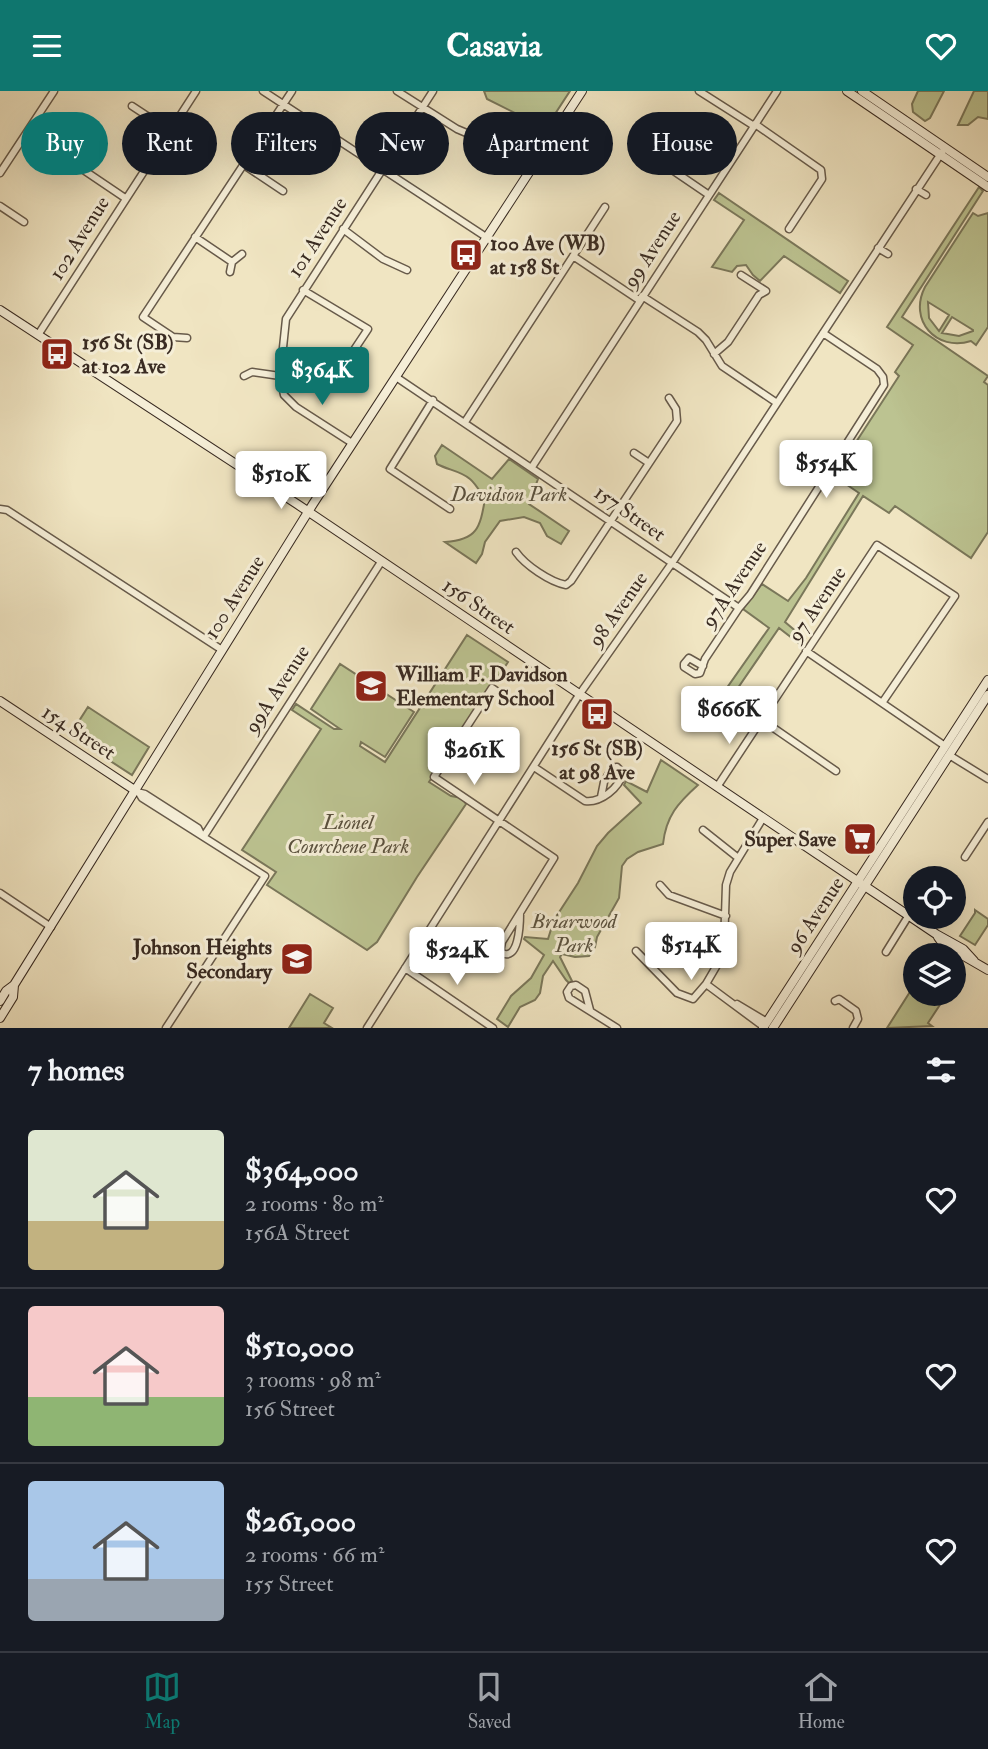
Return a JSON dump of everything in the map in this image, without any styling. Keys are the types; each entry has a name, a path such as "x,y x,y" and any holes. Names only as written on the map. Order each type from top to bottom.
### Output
{"main road":[{"name":"100 Avenue","path":"0,1000 14,985 137,792 222,650 352,443 582,91"},
{"path":"847,91 988,177"},
{"path":"862,91 988,187"},
{"name":"156 Street","path":"0,310 254,476 903,911"},
{"name":"96 Avenue","path":"770,1027 988,680"},
{"name":"96 Avenue","path":"861,883 988,695"},
{"name":"154 Street","path":"0,701 137,792"},
{"path":"949,755 949,747 967,712"},
{"name":"156 Street","path":"928,929 943,944 988,969"},
{"name":"100 Avenue","path":"0,1017 13,997 14,985"}],"street":[{"path":"0,173 54,91"},
{"name":"102 Avenue","path":"182,112 196,91"},
{"path":"263,91 355,150"},
{"path":"279,112 292,91"},
{"path":"397,91 463,132"},
{"name":"101 Avenue","path":"419,112 433,91"},
{"path":"699,91 818,165 822,179 789,229"},
{"name":"99 Avenue","path":"532,467 777,91"},
{"path":"132,106 141,112"},
{"name":"98 Avenue","path":"367,1028 579,695 672,563 942,151"},
{"path":"91,175 125,198"},
{"name":"102 Avenue","path":"38,335 140,175"},
{"path":"187,338 173,337 143,317 237,175"},
{"path":"259,175 283,191"},
{"name":"101 Avenue","path":"280,376 286,319 378,175"},
{"path":"393,175 486,237"},
{"path":"680,175 709,195"},
{"path":"916,189 926,195"},
{"path":"0,206 24,222"},
{"path":"465,422 605,207"},
{"path":"343,229 383,259 407,269"},
{"path":"195,237 232,262"},
{"path":"878,248 888,254"},
{"path":"229,272 232,262 242,254"},
{"path":"573,256 698,332 727,369 777,403"},
{"path":"714,354 728,342 758,297 766,291 741,275"},
{"path":"303,290 368,329 350,356"},
{"name":"97A Avenue","path":"703,666 879,394 884,380 877,369 823,333"},
{"path":"244,376 252,372 280,376 282,391 292,404 352,443"},
{"name":"157 Street","path":"396,377 739,608"},
{"path":"516,552 555,581 566,585 573,579 677,421 676,409 669,398"},
{"path":"433,400 390,469 450,509"},
{"path":"634,453 649,463"},
{"path":"248,486 254,476"},
{"path":"3,510 222,650"},
{"name":"97 Avenue","path":"717,787 877,545 955,596 882,703"},
{"name":"99A Avenue","path":"203,835 381,562"},
{"path":"806,651 945,745"},
{"path":"511,701 492,688 434,777 554,859 520,913 502,942 500,952 503,954 509,955 513,952 520,913"},
{"path":"762,720 836,771"},
{"path":"949,755 988,779"},
{"path":"534,767 585,801 592,802 601,797 621,781 623,773 617,767 607,774 601,797"},
{"name":"154 Street","path":"137,792 195,833 203,835 265,876 166,1028"},
{"path":"636,951 680,996 694,999 706,984 723,950 726,884 737,857 763,818"},
{"path":"965,857 988,822"},
{"path":"703,831 737,857"},
{"path":"660,885 670,895 726,916"},
{"path":"0,893 51,927"},
{"path":"886,952 903,925"},
{"path":"405,968 494,1028"},
{"path":"706,984 735,1004 744,1006 770,1027"},
{"path":"835,1001 839,999 854,1009 858,1019 853,1028"},
{"path":"590,1010 617,1028"}],"green space":[{"path":"484,91 570,91 556,112 513,112 487,99"},
{"path":"918,91 944,91 930,118 925,121 913,112 912,104"},
{"path":"974,91 988,91 988,119 978,117 968,125 958,125"},
{"path":"979,187 983,191 902,317 988,376 984,382 988,385 988,532 971,558 895,506 889,513 863,496 785,622 805,639 801,645 779,628 718,717 709,721 693,710 719,699 769,628 743,609 762,584 788,601 806,578 859,493 834,476 899,376 895,372 913,345 887,327"},
{"path":"719,193 848,281 840,293 784,256 760,281 746,265 737,266 732,272 712,267 744,220 714,200"},
{"path":"973,213 978,216 988,213 988,327 976,345 971,341 947,342 928,331 920,311 925,287","holes":["928,302 949,315 939,331 929,318","952,317 973,330 973,331 959,336 942,333"]},
{"name":"Davidson Park","path":"442,445 492,479 509,459 538,479 529,504 569,531 561,544 547,536 540,523 524,517 500,521 485,542 476,563 445,542 464,539 475,531 485,499 466,476 437,464 435,456"},
{"name":"Lionel Courchene Park","path":"467,635 508,662 429,782 451,796 462,798 466,804 377,942 367,950 267,885 276,872 242,850 321,729 292,710 296,704 334,729 340,729 311,709 340,664 414,712 385,757 361,742 360,746 385,762"},
{"path":"88,707 149,747 132,775 70,735"},
{"name":"Briarwood Park","path":"661,760 698,785 674,811 667,825 663,844 638,852 622,866 619,898 589,956 562,954 560,957 572,981 569,983 566,980 553,961 543,976 540,993 535,1000 520,1007 508,1027 497,1019 511,996 531,978 544,955 524,939 525,937 548,939 554,920 578,883 597,846 641,803 624,785 626,781 647,792"},
{"path":"975,910 988,919 988,925 975,945 960,936"},
{"path":"310,994 333,1008 324,1023 332,1028 289,1028"},
{"path":"903,1003 903,1006 939,1006 928,1023 932,1026 887,1028"}],"place":[{"name":"100 Ave (WB) at 158 St","path":"466,255"},
{"name":"156 St (SB) at 102 Ave","path":"57,354"},
{"name":"William F. Davidson Elementary School","path":"371,686"},
{"name":"156 St (SB) at 98 Ave","path":"597,714"},
{"name":"Super Save","path":"860,839"},
{"name":"Johnson Heights Secondary","path":"297,959"}]}
